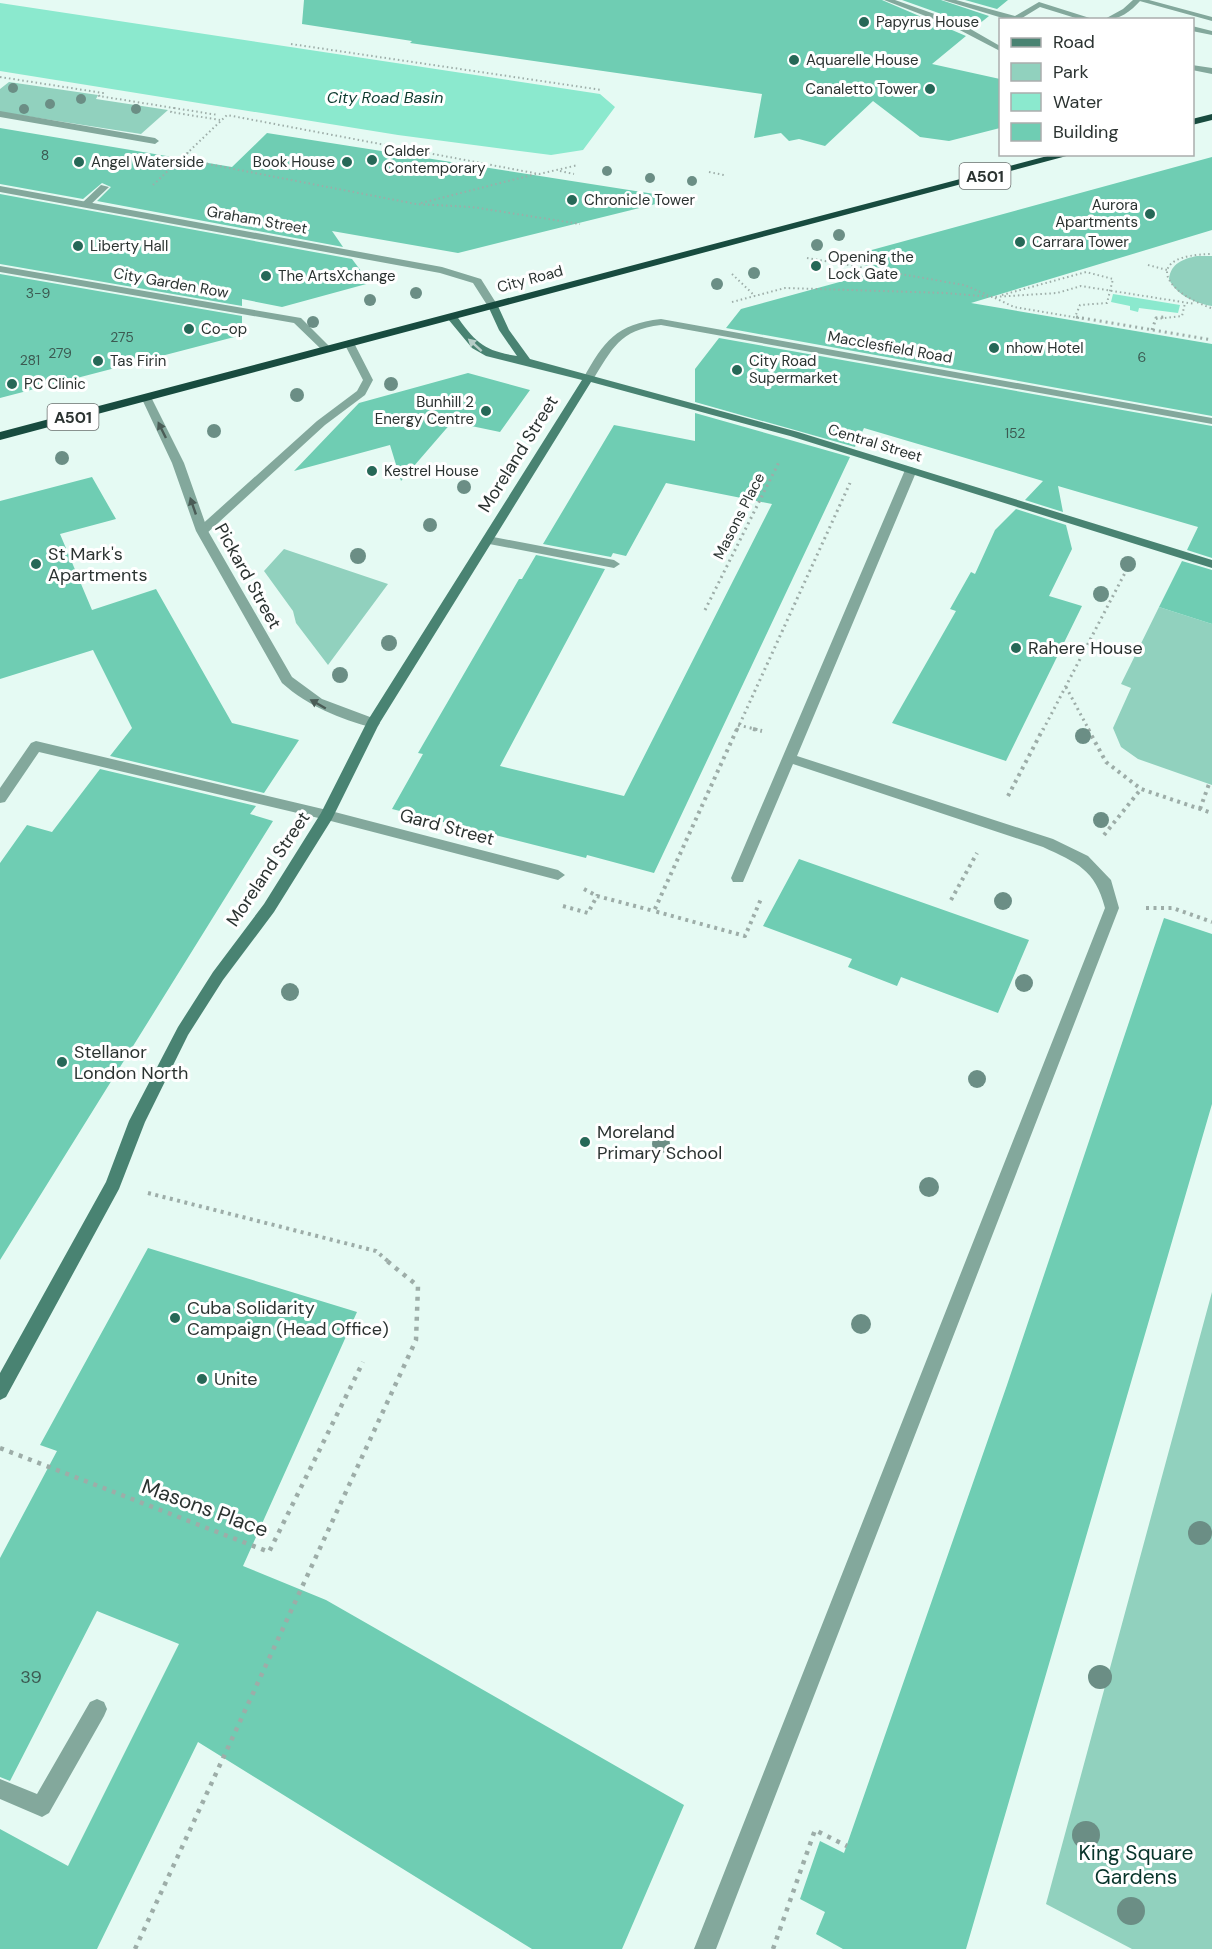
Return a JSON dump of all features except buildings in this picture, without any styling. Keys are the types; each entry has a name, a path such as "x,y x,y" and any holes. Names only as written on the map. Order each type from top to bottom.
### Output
{"highway":[{"path":"1194,122 1212,117"},
{"name":"City Road","path":"0,436 1061,156"}],"street":[{"path":"888,0 957,25 999,48"},
{"path":"947,0 1015,18"},
{"path":"1111,18 1126,11 1139,0 1212,19"},
{"path":"1019,18 1039,4 1085,18"},
{"path":"1118,14 1127,18"},
{"path":"1194,28 1212,33"},
{"path":"0,114 155,141 142,152"},
{"path":"85,205 104,187"},
{"name":"Graham Street","path":"0,189 442,270 477,281 493,306"},
{"name":"City Garden Row","path":"0,269 297,320 327,349"},
{"path":"493,306 504,330 526,361"},
{"name":"Central Street","path":"452,317 473,346 488,354 526,361 794,434 1212,564"},
{"name":"Macclesfield Road","path":"588,379 603,352 617,335 631,327 661,322 1212,421"},
{"path":"202,531 321,423 361,393 368,380 349,343"},
{"name":"Moreland Street","path":"0,1391 113,1184 137,1121 183,1031 218,976 269,908 327,815 373,723 588,379"},
{"name":"Pickard Street","path":"146,397 178,463 202,531 287,680 323,707 373,723"},
{"path":"738,878 911,470"},
{"path":"488,540 614,564"},
{"name":"Gard Street","path":"0,798 36,746 327,815 558,875"},
{"path":"705,1949 1112,908 1106,884 1083,861 1048,843 789,758"},
{"path":"0,1789 42,1806 97,1709"}],"path":[{"path":"291,44 603,90"},
{"path":"0,77 103,93 99,96 218,115"},
{"path":"174,108 171,112 221,120"},
{"path":"124,211 227,115 539,174"},
{"path":"187,153 208,164 416,204 472,207 580,224"},
{"path":"416,204 578,165"},
{"path":"556,170 574,174"},
{"path":"709,172 724,175"},
{"path":"1195,304 1172,289 1166,280 1167,270 1180,258 1212,254"},
{"path":"807,258 964,285 1014,307 1212,340"},
{"path":"1148,265 1167,270"},
{"path":"993,297 1086,272 1113,279 1107,303 1080,305 1075,317"},
{"path":"738,280 755,296"},
{"path":"724,305 785,288 946,293 993,297 1057,293 1081,286 1210,308"},
{"path":"1152,330 1155,318 1182,316 1185,303"},
{"name":"Masons Place","path":"705,610 794,434"},
{"path":"951,900 1142,542"},
{"path":"1065,686 1106,762 1141,789 1212,813"},
{"path":"1200,809 1209,784"},
{"path":"1083,861 1141,789"},
{"path":"1112,908 1173,908 1212,922"},
{"path":"135,1949 416,1340 418,1287 376,1251 166,1198"},
{"name":"Masons Place","path":"0,1448 269,1552 363,1362"},
{"path":"773,1949 815,1830 846,1846"}],"green space":[{"path":"9,82 98,95 96,99 168,110 141,134 0,112 0,89"},
{"path":"1197,256 1212,256 1212,306 1187,297 1176,290 1169,279 1175,265"},
{"path":"284,549 388,584 328,665 296,623 293,611 264,571"},
{"path":"1159,607 1212,624 1212,785 1138,759 1121,747 1113,728 1131,688 1121,684"},
{"name":"King Square Gardens","path":"1212,1292 1212,1949 1132,1949 1046,1904"}],"water":[{"name":"City Road Basin","path":"0,3 600,94 615,107 583,150 551,155 398,135 0,71"},
{"path":"1113,294 1180,305 1178,313 1139,308 1138,312 1130,310 1130,306 1111,302"}],"place":[{"name":"Papyrus House","path":"864,22"},
{"name":"Aquarelle House","path":"794,60"},
{"name":"Canaletto Tower","path":"930,89"},
{"name":"Calder Contemporary","path":"372,160"},
{"name":"Angel Waterside","path":"79,162"},
{"name":"Book House","path":"347,162"},
{"name":"Chronicle Tower","path":"572,200"},
{"name":"Aurora Apartments","path":"1150,214"},
{"name":"Carrara Tower","path":"1020,242"},
{"name":"Liberty Hall","path":"78,246"},
{"name":"Opening the Lock Gate","path":"816,266"},
{"name":"The ArtsXchange","path":"266,276"},
{"name":"Co-op","path":"189,329"},
{"name":"nhow Hotel","path":"994,348"},
{"name":"Tas Firin","path":"98,361"},
{"name":"City Road Supermarket","path":"737,370"},
{"name":"PC Clinic","path":"12,384"},
{"name":"Bunhill 2 Energy Centre","path":"486,411"},
{"name":"Kestrel House","path":"372,471"},
{"name":"St Mark's Apartments","path":"36,564"},
{"name":"Rahere House","path":"1016,648"},
{"name":"Stellanor London North","path":"62,1062"},
{"name":"Moreland Primary School","path":"585,1142"},
{"name":"Cuba Solidarity Campaign (Head Office)","path":"175,1318"},
{"name":"Unite","path":"202,1379"}]}
